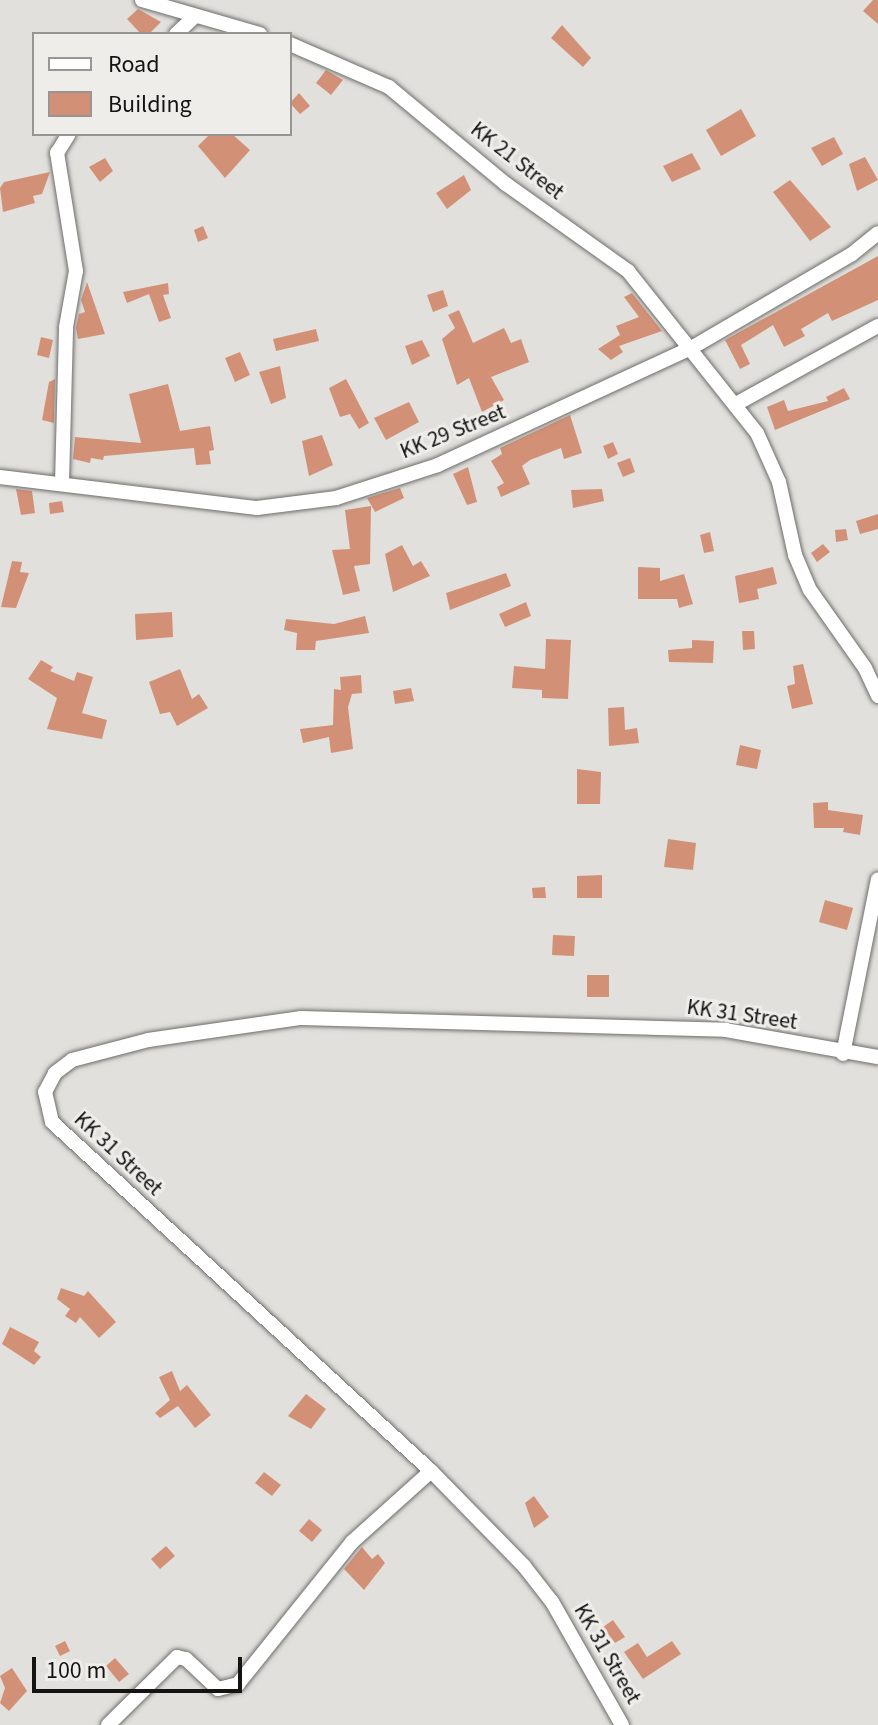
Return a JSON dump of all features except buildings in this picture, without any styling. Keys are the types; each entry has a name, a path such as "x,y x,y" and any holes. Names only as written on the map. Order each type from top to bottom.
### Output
{"street":[{"path":"142,0 252,32"},
{"path":"178,32 194,17"},
{"name":"KK 21 Street","path":"292,45 389,87 506,184 628,271 693,347 757,433 779,482 795,555 810,590 865,668 878,696"},
{"path":"62,483 66,327 76,271 57,153 68,136"},
{"name":"KK 29 Street","path":"0,477 257,508 336,498 438,465 693,347 852,254 878,233"},
{"path":"736,404 878,326"},
{"path":"843,1054 878,879"},
{"name":"KK 31 Street","path":"622,1725 552,1602 524,1566 431,1471 52,1122 45,1092 55,1073 72,1060 148,1040 301,1018 726,1030 843,1054 878,1057"},
{"path":"108,1725 177,1657 183,1657 218,1689 238,1684 352,1542 431,1471"}]}
